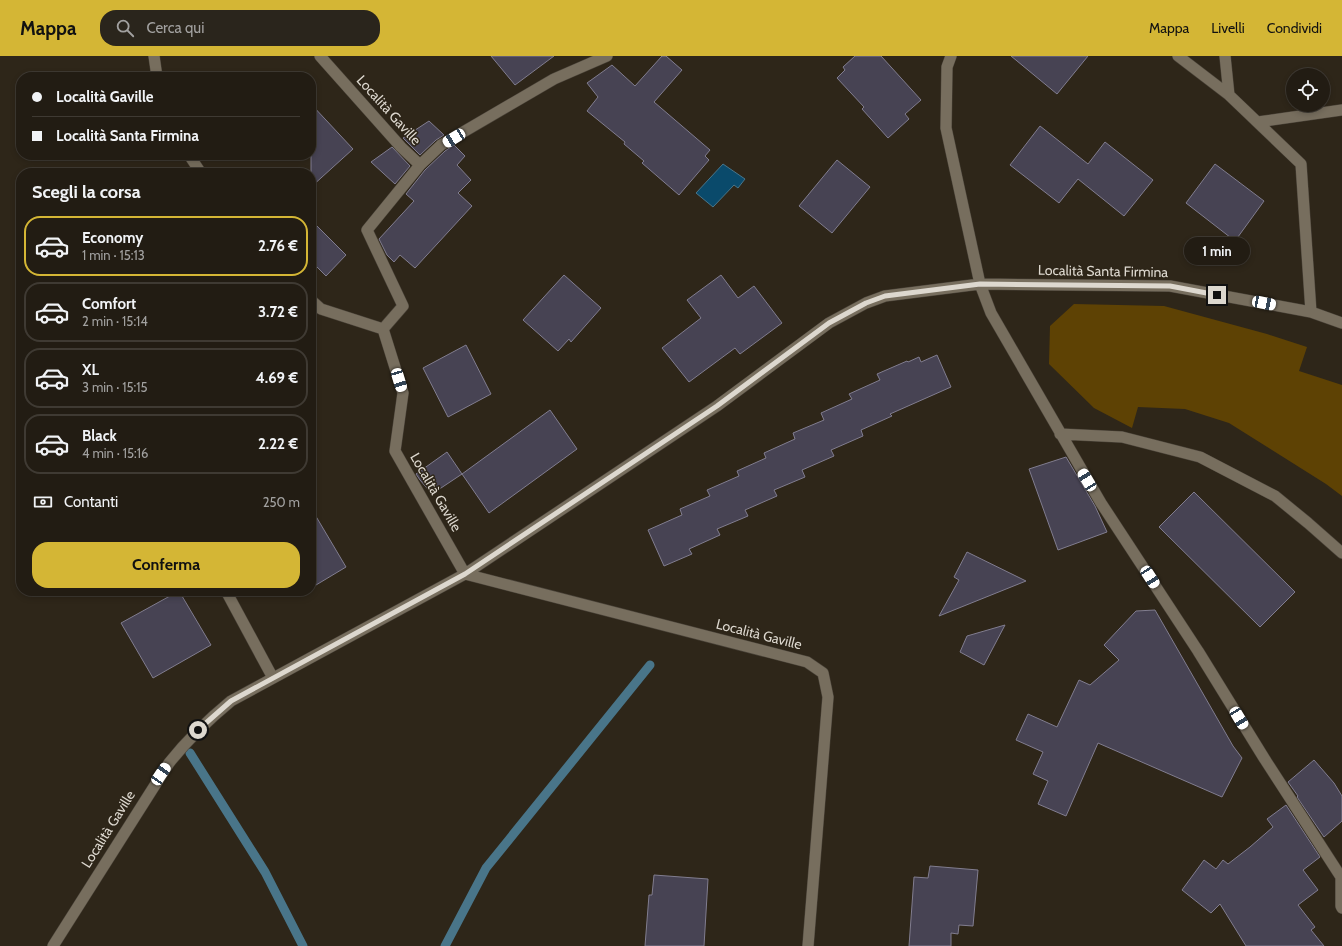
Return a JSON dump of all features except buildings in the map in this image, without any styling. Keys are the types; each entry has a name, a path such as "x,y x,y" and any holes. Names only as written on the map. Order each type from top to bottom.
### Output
{"street":[{"path":"154,56 156,72"},
{"name":"Località Gaville","path":"320,56 401,147 420,165"},
{"name":"Località Gaville","path":"607,56 554,79 441,146 420,165 366,230 403,306 383,329 403,393 395,451 465,574 807,662 823,673 828,697 808,946"},
{"path":"951,56 947,67 946,128 980,284 991,313 1101,503 1198,651 1264,758 1341,877 1342,908"},
{"path":"1178,56 1229,95 1302,164 1311,312"},
{"path":"1224,56 1229,95"},
{"path":"1258,122 1342,110"},
{"name":"Località Gaville","path":"53,946 169,763 208,720 231,701 465,574 717,406 829,323 866,303 885,296 980,284"},
{"name":"Località Santa Firmina","path":"980,284 1170,286 1311,312 1342,323"},
{"path":"316,304 321,309 383,329"},
{"path":"1060,434 1122,437 1200,457 1275,496 1342,553"},
{"path":"229,596 273,678"}],"shaded area":[{"path":"1074,304 1164,306 1267,334 1307,347 1299,371 1342,385 1342,496 1326,484 1229,423 1185,409 1138,407 1132,428 1094,408 1049,364 1050,326"}],"water":[{"path":"723,164 745,179 738,188 734,185 713,207 696,193"}],"waterway":[{"path":"445,946 486,868 650,665"},
{"path":"190,753 265,872 303,946"}],"route":[{"path":"198,730 231,701 465,574 717,406 812,334 866,303 885,296 980,284 1170,286 1217,295"}]}
